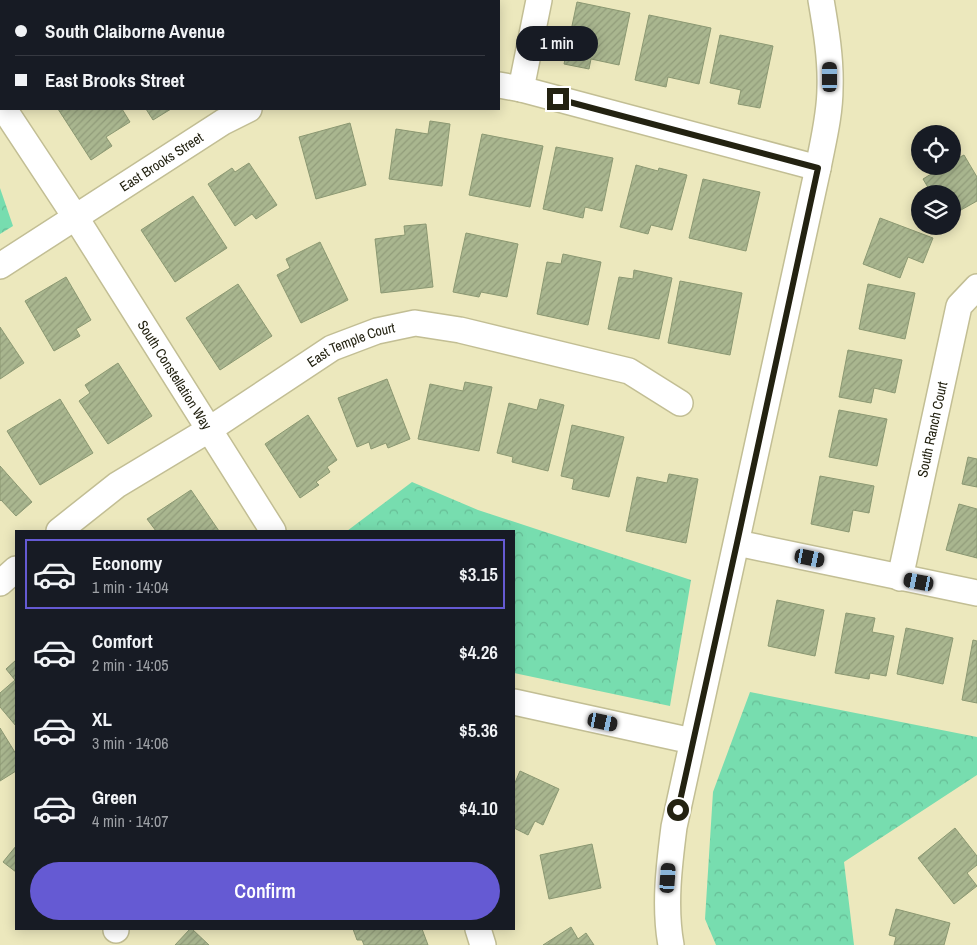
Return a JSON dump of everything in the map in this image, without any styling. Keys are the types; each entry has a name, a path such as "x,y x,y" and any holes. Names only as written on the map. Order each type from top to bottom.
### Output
{"street":[{"path":"539,0 510,87 818,168"},
{"path":"671,945 667,896 669,860 674,827 827,122 830,64 821,0"},
{"name":"South Constellation Way","path":"5,110 76,218 272,530"},
{"name":"East Brooks Street","path":"0,266 223,122 247,110"},
{"name":"South Ranch Court","path":"900,578 959,306 977,287"},
{"name":"East Temple Court","path":"60,530 116,485 210,429 332,348 377,331 415,323 460,330 629,371 680,404"},
{"path":"737,543 977,593"},
{"path":"0,583 15,570"},
{"path":"515,702 692,741"},
{"path":"478,930 483,945"}],"green space":[{"path":"0,188 13,226 0,234"},
{"path":"412,482 478,510 691,580 670,706 515,673 515,530 348,530"},
{"path":"750,692 977,737 977,775 844,862 854,945 716,945 705,919 713,792"}],"building":[{"path":"577,2 630,13 619,65 591,59 589,69 564,64"},
{"path":"649,15 711,28 699,84 668,77 666,87 635,80"},
{"path":"720,35 773,46 760,108 738,104 741,90 710,83"},
{"path":"59,110 123,110 130,122 106,137 112,146 91,160"},
{"path":"147,110 169,110 153,120"},
{"path":"430,121 450,124 442,186 389,179 396,129 428,134"},
{"path":"350,123 366,185 316,199 299,137"},
{"path":"482,134 543,146 530,207 469,195"},
{"path":"556,147 613,158 602,211 585,207 583,218 543,209"},
{"path":"964,155 977,177 977,201 961,210 961,185 927,185 923,179 929,175 961,175 961,156"},
{"path":"249,163 277,205 256,219 252,214 235,226 208,184 232,168 235,172"},
{"path":"636,165 658,171 659,168 687,175 672,230 651,225 648,234 620,227"},
{"path":"703,179 760,192 746,251 689,238"},
{"path":"193,196 227,248 175,282 141,230"},
{"path":"880,218 911,230 911,235 925,235 933,238 923,263 908,257 900,278 863,264"},
{"path":"426,224 433,287 381,293 375,239 405,235 404,226"},
{"path":"466,233 518,244 507,297 481,292 479,297 453,292"},
{"path":"320,242 348,300 301,323 277,275 290,268 286,259"},
{"path":"563,254 601,262 588,325 537,314 547,262 561,264"},
{"path":"634,270 672,278 659,339 608,329 619,277 633,279"},
{"path":"66,277 91,320 76,329 80,336 54,351 25,301"},
{"path":"680,281 742,293 730,355 668,343"},
{"path":"238,284 272,336 220,370 186,318"},
{"path":"868,284 915,293 905,339 859,329"},
{"path":"0,327 24,363 0,379"},
{"path":"848,350 902,360 895,393 874,388 871,403 839,397"},
{"path":"118,363 152,416 108,444 79,401 90,393 85,385"},
{"path":"387,379 410,439 388,448 386,443 371,449 369,442 357,447 338,398"},
{"path":"465,382 492,387 479,451 418,439 430,384 463,391"},
{"path":"60,399 93,453 40,485 7,431"},
{"path":"540,399 564,405 548,471 512,462 513,457 497,453 509,403 537,410"},
{"path":"839,410 887,419 877,466 829,457"},
{"path":"308,415 337,460 327,467 330,472 316,482 319,485 300,498 265,444"},
{"path":"572,425 624,437 609,497 572,489 574,479 561,476"},
{"path":"968,457 977,459 977,487 962,484"},
{"path":"0,466 32,502 16,516 0,501"},
{"path":"669,474 698,479 686,543 626,531 637,477 667,483"},
{"path":"820,476 874,486 869,513 853,510 849,532 811,524"},
{"path":"191,490 218,530 155,530 147,519"},
{"path":"959,504 977,509 977,558 946,550"},
{"path":"777,600 824,610 815,656 768,646"},
{"path":"846,613 875,618 872,632 894,636 886,676 870,673 869,679 835,673"},
{"path":"906,628 953,638 943,684 897,674"},
{"path":"973,640 977,641 977,703 962,700"},
{"path":"15,661 15,680 6,669"},
{"path":"15,680 15,725 0,707 0,693"},
{"path":"0,728 15,752 15,772 0,781"},
{"path":"520,771 559,789 543,825 535,821 528,835 515,828 515,783"},
{"path":"955,828 977,856 977,865 967,873 977,886 954,904 918,858"},
{"path":"592,844 601,888 549,899 540,855"},
{"path":"15,847 15,871 3,862"},
{"path":"896,909 950,923 944,945 894,945 896,937 889,935"},
{"path":"571,927 578,939 586,933 594,945 543,945"},
{"path":"189,930 193,930 209,945 175,945"},
{"path":"353,930 422,930 428,945 364,945 362,940 357,940"}],"route":[{"path":"558,99 818,168 678,810"}]}
